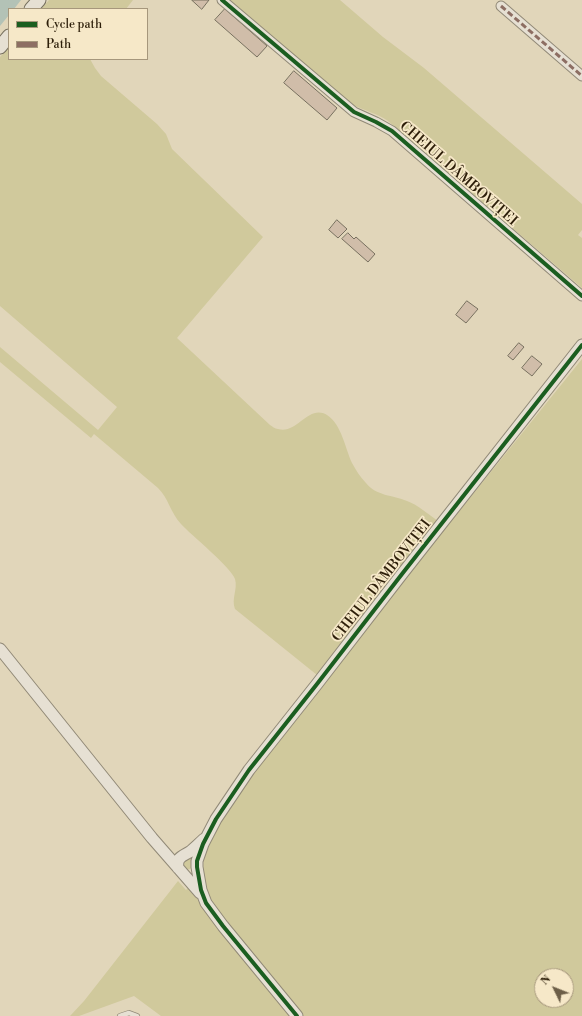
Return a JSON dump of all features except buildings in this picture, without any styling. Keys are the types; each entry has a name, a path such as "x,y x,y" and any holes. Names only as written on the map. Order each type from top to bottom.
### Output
{"main road":[{"path":"32,8 38,0"},
{"path":"0,47 8,37"}],"street":[{"name":"CHEIUL DÂMBOVIȚEI","path":"222,0 354,112 392,131 582,296"},
{"path":"501,6 582,76"},
{"name":"CHEIUL DÂMBOVIȚEI","path":"207,836 225,805 249,770 582,346"},
{"path":"0,649 158,844 203,896 217,918 297,1016"},
{"path":"180,870 178,861 207,836"},
{"path":"180,870 190,873 196,870 207,836"},
{"path":"158,844 171,852 184,855 194,855 203,896"}],"lane":[{"path":"120,1016 129,1013 137,1016"}],"shaded area":[{"path":"0,0 21,0 15,8 8,8 8,16 0,26"},
{"path":"49,0 133,0 127,8 42,8"},
{"path":"230,0 340,0 383,37 424,68 582,204 582,230 578,235 582,238 582,288 388,121 352,104"},
{"path":"8,48 8,60 91,60 101,76 157,124 166,134 172,149 263,237 177,338 275,428 285,430 291,428 314,413 327,415 332,419 340,431 352,463 370,487 380,493 402,499 419,507 438,521 317,675 235,609 234,602 236,583 232,574 219,559 181,524 174,515 162,492 158,488 94,434 91,438 0,362 0,347 98,430 117,407 0,306 0,57"},
{"path":"582,359 582,1016 161,1016 134,996 79,1016 70,1016 84,1001 178,881 186,890 203,873 204,855 212,834 247,782 314,698 419,561"},
{"path":"189,858 193,860 192,868 187,870 181,862"}],"marked path":[{"path":"501,6 582,76"}],"cycle path":[{"path":"222,0 354,112 392,131 582,296"},
{"path":"297,1016 206,903 201,890 197,867 197,861 203,844 216,819 249,770 582,345"}]}
